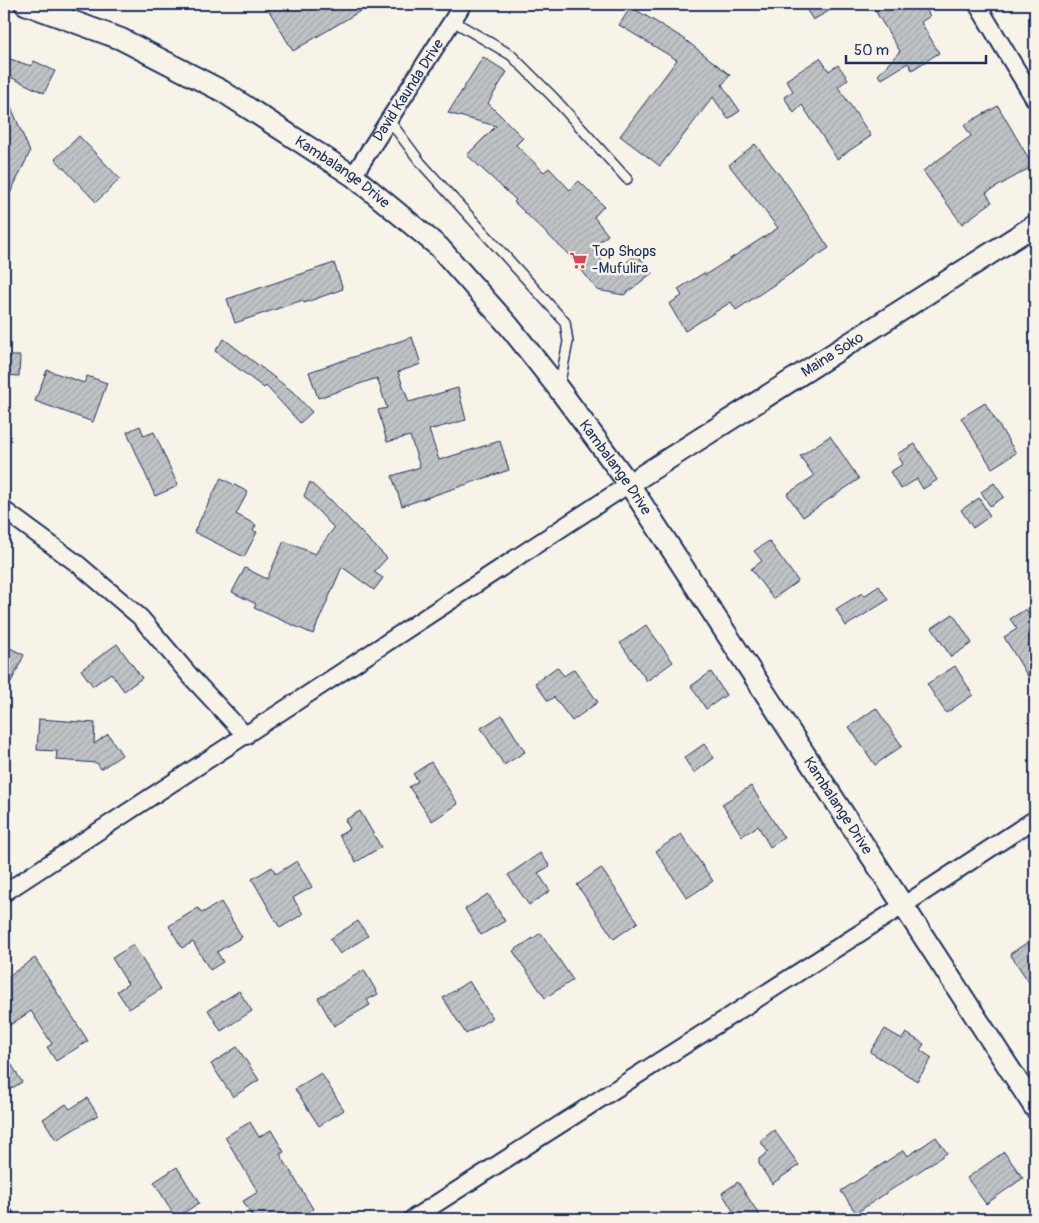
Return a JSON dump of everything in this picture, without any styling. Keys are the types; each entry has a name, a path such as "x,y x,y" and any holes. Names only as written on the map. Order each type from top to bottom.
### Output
{"street":[{"name":"Kambalange Drive","path":"25,4 121,39 222,91 353,176 438,247 509,326 558,388 629,484 1035,1108"},
{"path":"977,4 1035,100"},
{"name":"David Kaunda Drive","path":"353,176 453,21 461,5"},
{"name":"Maina Soko","path":"629,484 1035,225"},
{"path":"4,893 629,484"},
{"path":"4,510 79,565 140,617 192,678 246,736"},
{"path":"412,1219 904,905 1035,819"}],"lane":[{"path":"453,21 511,55 553,97 627,179"},
{"path":"389,120 421,163 565,322 568,342 558,388"}],"building":[{"path":"265,4 372,4 293,51"},
{"path":"803,4 841,4 813,20"},
{"path":"871,4 923,4 930,16 921,22 939,53 912,70 908,63 882,79 878,75 900,51"},
{"path":"631,7 683,38 730,75 722,85 740,111 728,119 713,97 660,166 620,136 677,60 619,25"},
{"path":"4,57 31,66 34,61 55,71 44,93 4,74"},
{"path":"483,57 507,72 488,103 523,138 516,145 544,172 549,168 570,190 579,181 604,206 594,217 608,235 592,248 612,274 637,254 652,273 624,295 597,290 573,259 514,202 516,200 467,155 496,126 448,113"},
{"path":"820,58 829,71 838,65 848,79 838,87 871,136 837,159 802,105 794,113 784,97 793,91 786,80"},
{"path":"4,90 30,152 4,206"},
{"path":"998,106 1033,166 986,193 992,202 962,224 923,171 971,136 964,125"},
{"path":"79,136 120,179 96,202 55,159"},
{"path":"755,144 789,187 829,248 736,310 731,302 685,331 669,304 682,296 678,289 704,273 705,275 778,228 729,165"},
{"path":"334,263 343,289 304,303 303,300 235,323 227,299"},
{"path":"412,337 421,364 398,372 409,402 458,388 466,420 429,430 439,460 500,441 509,470 402,506 392,476 420,467 410,436 387,442 378,410 387,408 377,378 318,398 309,372"},
{"path":"224,339 292,391 312,412 300,423 266,386 264,388 215,351"},
{"path":"4,356 20,356 19,376 4,375"},
{"path":"47,370 84,383 87,376 107,383 93,422 35,401"},
{"path":"985,403 1016,453 992,468 961,418"},
{"path":"140,426 144,436 154,432 178,486 155,496 127,432"},
{"path":"830,436 859,479 803,517 787,494 814,476 800,456"},
{"path":"915,444 937,480 923,489 917,479 901,489 890,472 903,464 897,454"},
{"path":"221,478 248,492 236,514 256,525 253,531 257,532 244,557 194,532"},
{"path":"310,482 330,499 387,558 374,572 383,578 374,590 342,567 313,634 254,608 256,604 232,592 245,568 267,579 284,541 315,554 334,528 304,496"},
{"path":"994,483 1004,497 990,506 981,492"},
{"path":"979,498 990,516 973,528 961,510"},
{"path":"769,541 798,581 773,599 751,569 762,561 754,551"},
{"path":"879,586 888,600 846,626 836,609 862,593 864,596"},
{"path":"1026,609 1035,624 1035,688 1004,637 1017,629 1010,619"},
{"path":"953,614 972,643 951,657 932,628"},
{"path":"646,625 673,662 647,681 620,643"},
{"path":"117,644 142,678 124,691 111,673 93,686 81,670"},
{"path":"4,645 24,655 4,697"},
{"path":"955,666 973,695 946,713 927,684"},
{"path":"557,667 564,676 574,669 598,702 572,721 554,697 548,701 535,683"},
{"path":"711,672 726,695 706,709 691,686"},
{"path":"876,708 902,746 875,765 849,727"},
{"path":"502,715 525,752 504,765 481,728"},
{"path":"39,719 95,723 94,744 108,734 122,755 101,769 97,763 56,760 57,751 37,750"},
{"path":"704,744 714,758 694,773 684,758"},
{"path":"431,762 458,804 432,821 409,787 418,781 413,774"},
{"path":"751,786 784,838 770,847 758,826 742,836 722,804"},
{"path":"360,811 381,847 356,862 339,835 350,829 345,820"},
{"path":"681,834 713,881 687,898 656,851"},
{"path":"540,853 550,866 538,873 550,891 529,905 508,875"},
{"path":"297,861 312,887 293,898 303,914 280,928 252,879 272,867 276,874"},
{"path":"601,868 638,922 614,939 577,885"},
{"path":"488,894 505,921 481,935 465,909"},
{"path":"221,902 242,937 217,952 223,962 210,970 193,942 182,948 169,926 198,908 202,913"},
{"path":"358,921 368,936 340,954 330,939"},
{"path":"541,933 573,980 545,998 513,951"},
{"path":"1028,942 1035,953 1035,991 1010,954"},
{"path":"133,945 161,989 129,1009 117,991 128,984 112,958"},
{"path":"35,958 88,1041 56,1061 47,1047 52,1044 31,1011 4,1029 4,979"},
{"path":"364,970 378,994 367,1000 370,1005 334,1026 318,998"},
{"path":"469,981 492,1018 466,1034 443,998"},
{"path":"239,991 252,1011 221,1031 208,1010"},
{"path":"885,1029 902,1039 906,1033 924,1044 920,1050 932,1058 917,1081 870,1052"},
{"path":"237,1047 259,1080 233,1097 211,1064"},
{"path":"4,1052 22,1082 4,1093"},
{"path":"321,1073 344,1110 319,1126 295,1089"},
{"path":"87,1098 98,1115 56,1140 43,1119 66,1104 70,1109"},
{"path":"250,1122 259,1137 271,1130 284,1152 280,1154 313,1209 296,1219 254,1219 243,1201 258,1192 225,1137"},
{"path":"774,1130 799,1165 772,1184 759,1164 759,1159 768,1152 760,1141"},
{"path":"936,1137 947,1153 856,1213 841,1191 904,1150 908,1156"},
{"path":"1004,1152 1023,1178 986,1204 967,1178"},
{"path":"177,1167 199,1203 176,1218 154,1182"},
{"path":"738,1182 762,1219 738,1219 722,1193"}],"place":[{"name":"Top Shops -Mufulira","path":"578,260"}]}
